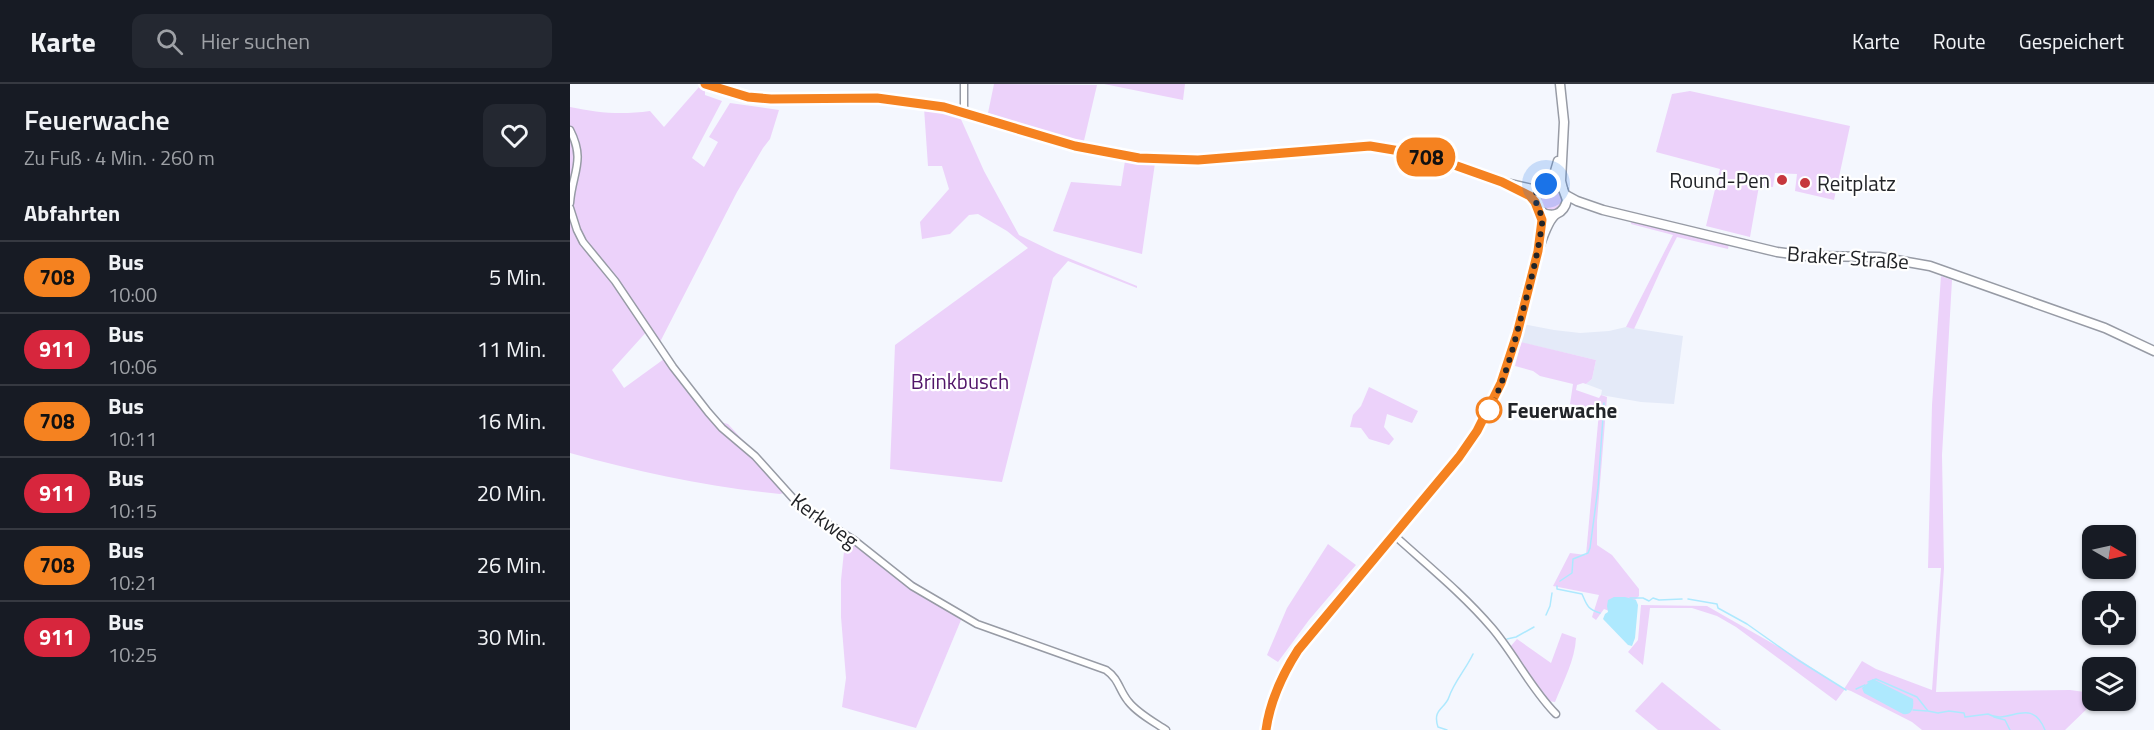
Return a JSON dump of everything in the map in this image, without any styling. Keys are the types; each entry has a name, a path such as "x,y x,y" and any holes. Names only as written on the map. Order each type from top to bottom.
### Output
{"street":[{"path":"705,84 748,97 792,100 877,98 921,103 964,112 1075,146 1128,157 1157,160 1198,160 1370,146 1412,153 1502,182 1532,189 1555,184 1564,192"},
{"path":"964,84 964,112"},
{"path":"1266,730 1269,712 1280,681 1292,659 1311,633 1459,457 1490,409 1508,367 1537,257 1549,222 1566,205 1561,181 1564,122 1560,84"},
{"path":"570,130 576,144 578,163 570,203"},
{"path":"1535,202 1535,196 1554,175 1562,150"},
{"path":"1502,182 1530,196 1540,211 1542,220 1537,257"},
{"name":"Braker Straße","path":"1564,192 1577,201 1603,210 1777,252 1808,256 1880,257 1930,266 2105,328 2154,351"},
{"name":"Braker Straße","path":"1563,210 1572,207 1603,210"},
{"name":"Kerkweg","path":"570,208 583,242 615,281 696,397 717,423 755,456 800,506 854,540 912,586 977,624 1106,670 1118,681 1124,696 1132,705 1166,730"},
{"path":"1540,211 1544,214 1555,215"},
{"path":"1394,535 1472,606 1494,631 1545,703 1556,714"}],"shaded area":[{"path":"1523,324 1580,333 1626,327 1683,336 1674,404 1641,402 1601,395 1602,390 1586,384 1592,379 1596,360 1519,342"}],"green space":[{"path":"994,84 1097,85 1083,145 988,113"},
{"path":"1104,84 1185,84 1183,100"},
{"path":"699,87 705,90 705,95 722,101 692,158 704,167 718,142 709,137 730,103 779,110 770,139 737,192 660,342 649,329 612,370 624,388 664,359 709,419 728,424 774,474 771,479 784,493 780,494 674,478 570,453 570,107 610,113 650,111 664,127"},
{"path":"1690,91 1850,126 1834,200 1795,191 1797,174 1775,173 1773,187 1759,186 1750,237 1706,226 1720,169 1656,152 1672,94"},
{"name":"Brinkbusch","path":"924,108 960,117 984,171 1019,235 1056,253 1137,286 1137,288 1068,261 1053,278 1002,482 890,469 895,345 1028,248 1007,231 978,214 969,215 950,234 922,239 920,222 949,189 942,166 928,166"},
{"path":"1125,161 1155,163 1142,254 1053,231 1071,182 1121,186"},
{"path":"1551,188 1559,192 1563,200 1559,208 1551,212 1543,208 1539,200 1543,192"},
{"path":"1632,220 1729,244 1728,249 1677,237 1634,329 1626,327 1673,235 1631,224"},
{"path":"1941,276 1952,280 1942,455 1944,568 1936,692 2082,692 2082,711 2085,711 2065,730 1922,730 1912,722 1851,691 1845,689 1836,701 1736,627 1717,616 1692,608 1650,608 1643,665 1628,652 1638,640 1641,605 1707,606 1791,654 1844,689 1862,661 1876,669 1932,690 1941,568 1928,568 1932,405"},
{"path":"1521,342 1596,360 1592,379 1586,384 1577,385 1576,390 1599,398 1601,395 1607,397 1597,545 1612,555 1639,589 1639,596 1632,603 1612,612 1604,609 1596,620 1592,617 1599,595 1553,586 1570,553 1586,555 1599,412 1570,404 1573,384 1540,376 1533,371 1515,366"},
{"path":"1369,387 1418,411 1412,423 1387,414 1384,427 1394,439 1389,445 1369,439 1361,428 1350,427 1353,415 1361,406"},
{"path":"848,537 942,601 939,605 961,620 916,728 842,707 846,678 841,617 841,580 845,542"},
{"path":"1328,544 1356,565 1309,620 1278,662 1267,655 1287,608"},
{"path":"1562,633 1576,638 1575,646 1568,671 1555,702 1548,701 1510,647 1517,639 1551,663"},
{"path":"1662,682 1721,730 1658,730 1635,711"}],"water":[{"path":"1614,597 1636,600 1638,605 1635,638 1632,646 1628,645 1603,619 1608,612 1608,600"},
{"path":"1873,679 1913,699 1911,712 1903,714 1864,693 1862,688"}],"waterway":[{"path":"1560,581 1572,573 1573,559 1588,553 1590,548 1598,488 1604,403"},
{"path":"1557,586 1557,589 1582,594 1588,606 1600,613"},
{"path":"1546,615 1552,593"},
{"path":"1630,598 1643,598 1649,601 1653,598 1682,599"},
{"path":"1688,599 1717,604 1718,608 1747,624 1846,690"},
{"path":"1507,639 1516,637 1534,627"},
{"path":"1447,730 1438,727 1438,713 1473,654"},
{"path":"1868,682 1876,679 1917,697 1928,711 1938,713 1949,711 1964,713 1965,717 1988,714 1996,717 2019,713 2033,714 2045,730"},
{"path":"1856,689 1865,685"},
{"path":"1913,710 1927,711"},
{"path":"1994,717 2005,720 2010,730"}],"bus line":[{"name":"708","path":"705,84 748,97 792,100 877,98 944,107 1090,150 1157,160 1198,160 1355,146 1383,147 1467,169 1502,182 1533,198 1542,216 1537,257 1508,367 1490,409 1459,457 1298,650 1280,681 1269,712 1266,730"}],"place":[{"name":"Round-Pen","path":"1782,180"},
{"name":"Reitplatz","path":"1805,183"},
{"name":"Feuerwache","path":"1489,410"}],"route":[{"path":"1489,410 1508,367 1537,257 1542,216 1535,202 1535,196 1546,184"}]}
